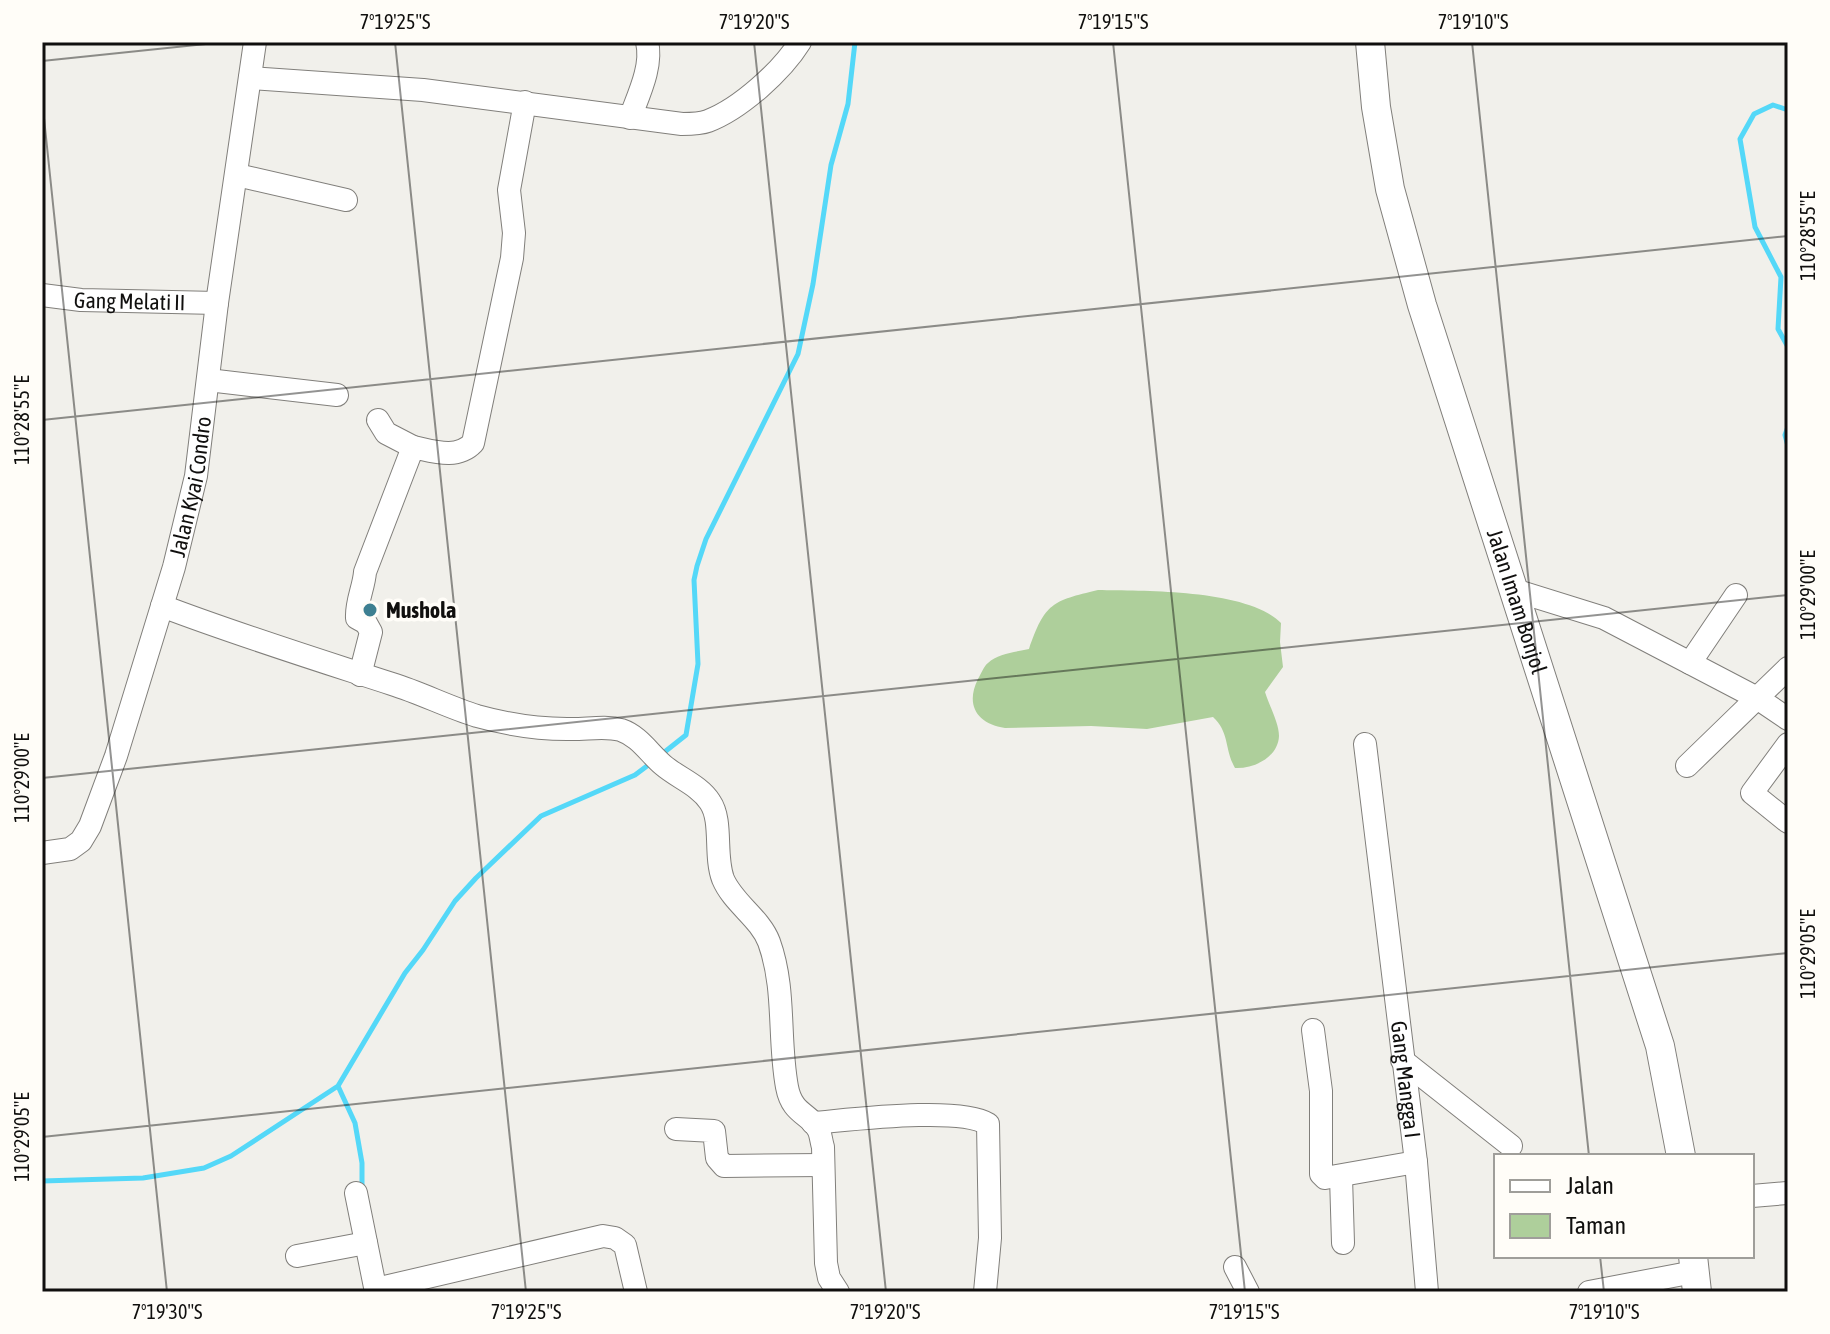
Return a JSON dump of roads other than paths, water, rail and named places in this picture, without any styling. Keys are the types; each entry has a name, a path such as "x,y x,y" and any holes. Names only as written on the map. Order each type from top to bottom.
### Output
{"main road":[{"name":"Jalan Imam Bonjol","path":"1370,42 1376,107 1390,189 1422,305 1660,1046 1681,1154"}],"street":[{"name":"Jalan Kyai Condro","path":"42,853 70,849 81,841 90,826 116,756 162,606 196,476 217,303 255,42"},
{"path":"630,118 649,56 647,42"},
{"path":"250,78 423,90 682,124 704,122 721,115 764,84 800,42"},
{"path":"378,420 386,433 413,447 454,453 463,452 473,443 512,258 514,233 509,190 525,102"},
{"path":"237,175 346,200"},
{"name":"Gang Melati II","path":"42,295 81,300 217,303"},
{"path":"208,380 337,395"},
{"path":"360,675 371,632 356,613 364,589 365,572 413,447"},
{"path":"1514,590 1604,618 1757,698 1788,719"},
{"path":"1690,663 1736,595"},
{"path":"162,606 287,652 394,684 477,716 561,729 622,730 634,736 663,765 704,794 713,805 717,820 717,854 723,878 732,896 767,938 774,957 781,1005 786,1085 790,1098 813,1123 820,1136 826,1263 829,1278 838,1292"},
{"path":"1687,766 1788,668"},
{"name":"Gang Mangga I","path":"1365,744 1416,1162 1427,1292"},
{"path":"1788,744 1752,793 1788,822"},
{"path":"1313,1030 1321,1091 1321,1174 1325,1178 1341,1177 1416,1162"},
{"path":"1402,1060 1511,1146"},
{"path":"813,1123 911,1116 973,1118 988,1124 990,1238 985,1292"},
{"path":"676,1129 714,1131 717,1158 724,1166 823,1165"},
{"path":"1341,1177 1343,1243"},
{"path":"356,1193 379,1289 609,1236 625,1245 636,1292"},
{"path":"1754,1196 1787,1193"},
{"path":"297,1256 366,1243"},
{"path":"1235,1267 1248,1292"},
{"path":"1589,1292 1695,1273"}],"waterway":[{"path":"662,754 686,735 698,664 694,580 706,539 798,354 813,284 831,165 848,104 855,42"},
{"path":"1788,110 1773,105 1754,114 1740,139 1755,227 1781,277 1778,329 1788,347"},
{"path":"1788,427 1785,435 1788,446"},
{"path":"42,1181 143,1178 204,1168 231,1156 338,1086 405,973 455,901 476,878 541,816 635,775 651,763"},
{"path":"338,1086 355,1123 362,1163 362,1189"}],"place":[{"name":"Mushola","path":"370,610"}]}
